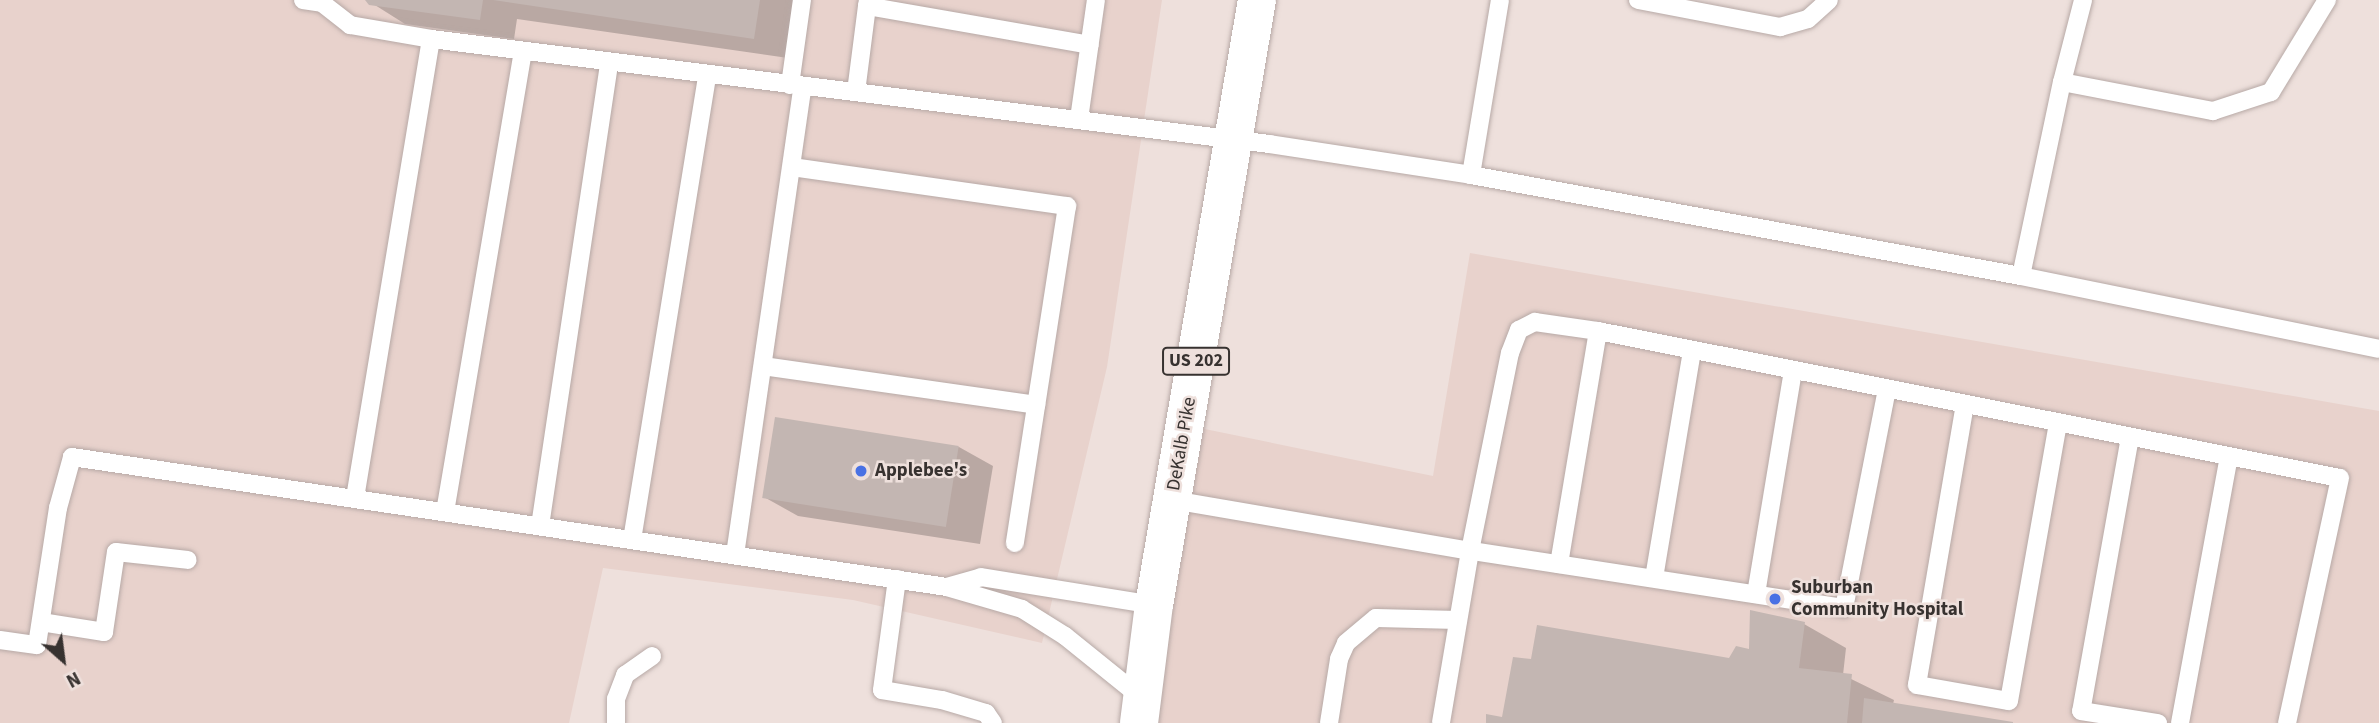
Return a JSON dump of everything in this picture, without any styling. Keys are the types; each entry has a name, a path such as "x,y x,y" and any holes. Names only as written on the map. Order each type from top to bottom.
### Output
{"highway":[{"name":"DeKalb Pike","path":"1141,711 1154,605 1257,0"}],"lane":[{"path":"303,0 322,3 350,25 431,39 706,76 1079,119 1471,175 2021,276 2379,349"},
{"path":"735,555 792,166 802,0"},
{"path":"1079,119 1096,0"},
{"path":"1471,175 1500,0"},
{"path":"1638,0 1780,27 1808,19 1829,0"},
{"path":"2021,276 2062,82 2083,0"},
{"path":"2062,82 2213,111 2271,92 2327,0"},
{"path":"856,92 868,3 1090,45"},
{"path":"355,498 431,39"},
{"path":"445,512 523,52"},
{"path":"541,526 609,63"},
{"path":"632,540 706,76"},
{"path":"792,166 1068,206 1015,543"},
{"path":"1440,723 1470,551 1510,353 1519,330 1535,322 1598,331 2340,478 2287,723"},
{"path":"1559,564 1598,331"},
{"path":"1654,578 1692,350"},
{"path":"763,366 1036,405"},
{"path":"1756,594 1793,370"},
{"path":"1172,500 1470,551 1844,608 1887,389"},
{"path":"1965,404 1917,685 2009,701 2058,422"},
{"path":"2130,437 2081,711 2158,723"},
{"path":"2180,723 2229,456"},
{"path":"0,640 37,645 58,508 72,457 947,587 1022,609 1065,636 1141,711"},
{"path":"41,622 104,632 116,552 188,560"},
{"path":"947,587 981,578 1154,605"},
{"path":"897,579 882,690 942,700 986,713 993,723"},
{"path":"1329,723 1339,659 1346,643 1376,618 1458,620"},
{"path":"615,723 616,699 625,675 652,656"}],"shaded area":[{"path":"0,0 1162,0 1107,367 1042,643 853,600 603,568 569,723 0,723"},
{"name":"Suburban Community Hospital","path":"1470,253 2379,411 2379,723 1154,723 1195,427 1433,476"}],"building":[{"path":"365,0 483,0 480,20 369,5"},
{"path":"493,0 760,0 754,39"},
{"name":"Applebee's","path":"775,417 959,446 946,527 762,498"},
{"path":"1750,610 1805,622 1799,668 1852,674 1847,723 1486,723 1486,714 1502,717 1513,657 1531,659 1537,625 1729,658 1736,646 1749,649"},
{"path":"1864,698 2013,722 2013,723 1862,723"}],"place":[{"name":"Applebee's","path":"861,471"},
{"name":"Suburban Community Hospital","path":"1775,599"}]}
